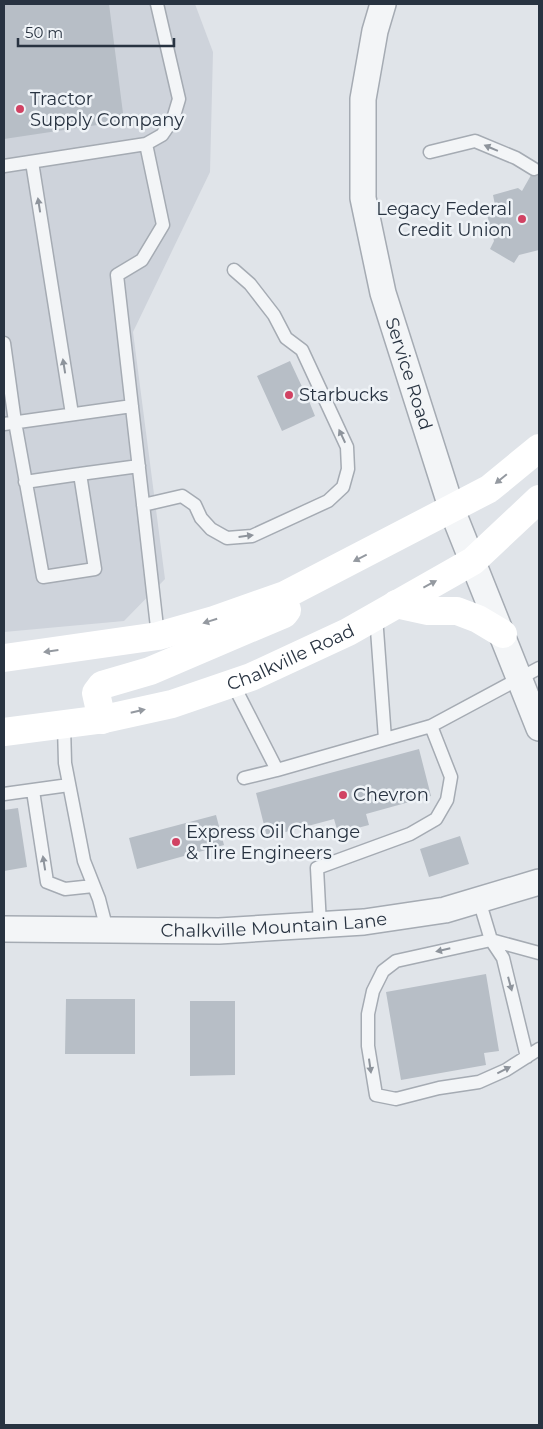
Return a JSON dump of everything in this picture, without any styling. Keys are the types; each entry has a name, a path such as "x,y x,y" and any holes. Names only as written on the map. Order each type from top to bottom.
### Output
{"main road":[{"path":"4,658 158,636 214,620 286,595 489,489 539,448"},
{"name":"Chalkville Road","path":"4,732 102,720 172,704 233,684 348,632 473,561 539,499"},
{"path":"102,720 96,693 102,685 150,671 284,614 311,582"},
{"path":"386,610 457,611 478,619 503,634"}],"street":[{"name":"Service Road","path":"383,4 375,31 362,99 363,198 383,293 452,510 503,634 530,673 539,728"},
{"name":"Chalkville Mountain Lane","path":"4,929 219,931 364,922 445,910 539,882"}],"lane":[{"path":"4,166 146,144 162,135 173,119 179,99 157,4"},
{"path":"430,152 475,141 516,158 534,169"},
{"path":"146,144 162,224 142,260 117,276 158,636"},
{"path":"32,162 72,414"},
{"path":"143,505 182,496 195,505 201,518 211,529 228,538 252,536 328,502 343,487 348,469 347,447 302,350 286,338 274,315 250,284 234,270"},
{"path":"4,343 9,423 26,482 43,578 95,569 80,474"},
{"path":"9,423 132,406"},
{"path":"26,482 139,466"},
{"path":"385,739 386,610"},
{"path":"244,778 431,726 530,673"},
{"path":"233,684 277,770"},
{"path":"64,726 65,763 84,861 106,930"},
{"path":"320,925 317,868 410,834 436,819 447,800 451,777 431,726"},
{"path":"4,794 69,785"},
{"path":"33,791 47,882 65,888 93,886"},
{"path":"479,900 491,940 503,958 527,1057"},
{"path":"539,953 491,940 396,961 383,971 373,991 368,1014 368,1046 376,1095 396,1099 439,1088 479,1082 506,1070 539,1049"}],"shaded area":[{"path":"4,4 195,4 213,52 210,172 133,332 165,579 124,621 4,632"}],"building":[{"path":"4,4 109,4 124,121 4,139"},
{"path":"539,161 539,250 519,255 514,263 490,249 494,241 485,207 495,205 493,195 518,188 522,191"},
{"name":"Starbucks","path":"290,361 304,391 309,389 313,399 309,401 315,416 282,431 257,376"},
{"name":"Chevron","path":"419,749 431,796 366,814 369,825 338,833 334,819 267,837 256,793"},
{"path":"18,808 27,867 4,871 4,810"},
{"name":"Express Oil Change & Tire Engineers","path":"216,815 224,845 137,869 129,838"},
{"path":"460,836 469,864 429,877 420,849"},
{"path":"486,974 499,1051 484,1053 486,1065 401,1080 386,992"},
{"path":"66,999 135,999 135,1054 65,1054"},
{"path":"190,1001 235,1001 235,1075 190,1076"}],"place":[{"name":"Tractor Supply Company","path":"20,109"},
{"name":"Legacy Federal Credit Union","path":"522,219"},
{"name":"Starbucks","path":"289,395"},
{"name":"Chevron","path":"343,795"},
{"name":"Express Oil Change & Tire Engineers","path":"176,842"}]}
